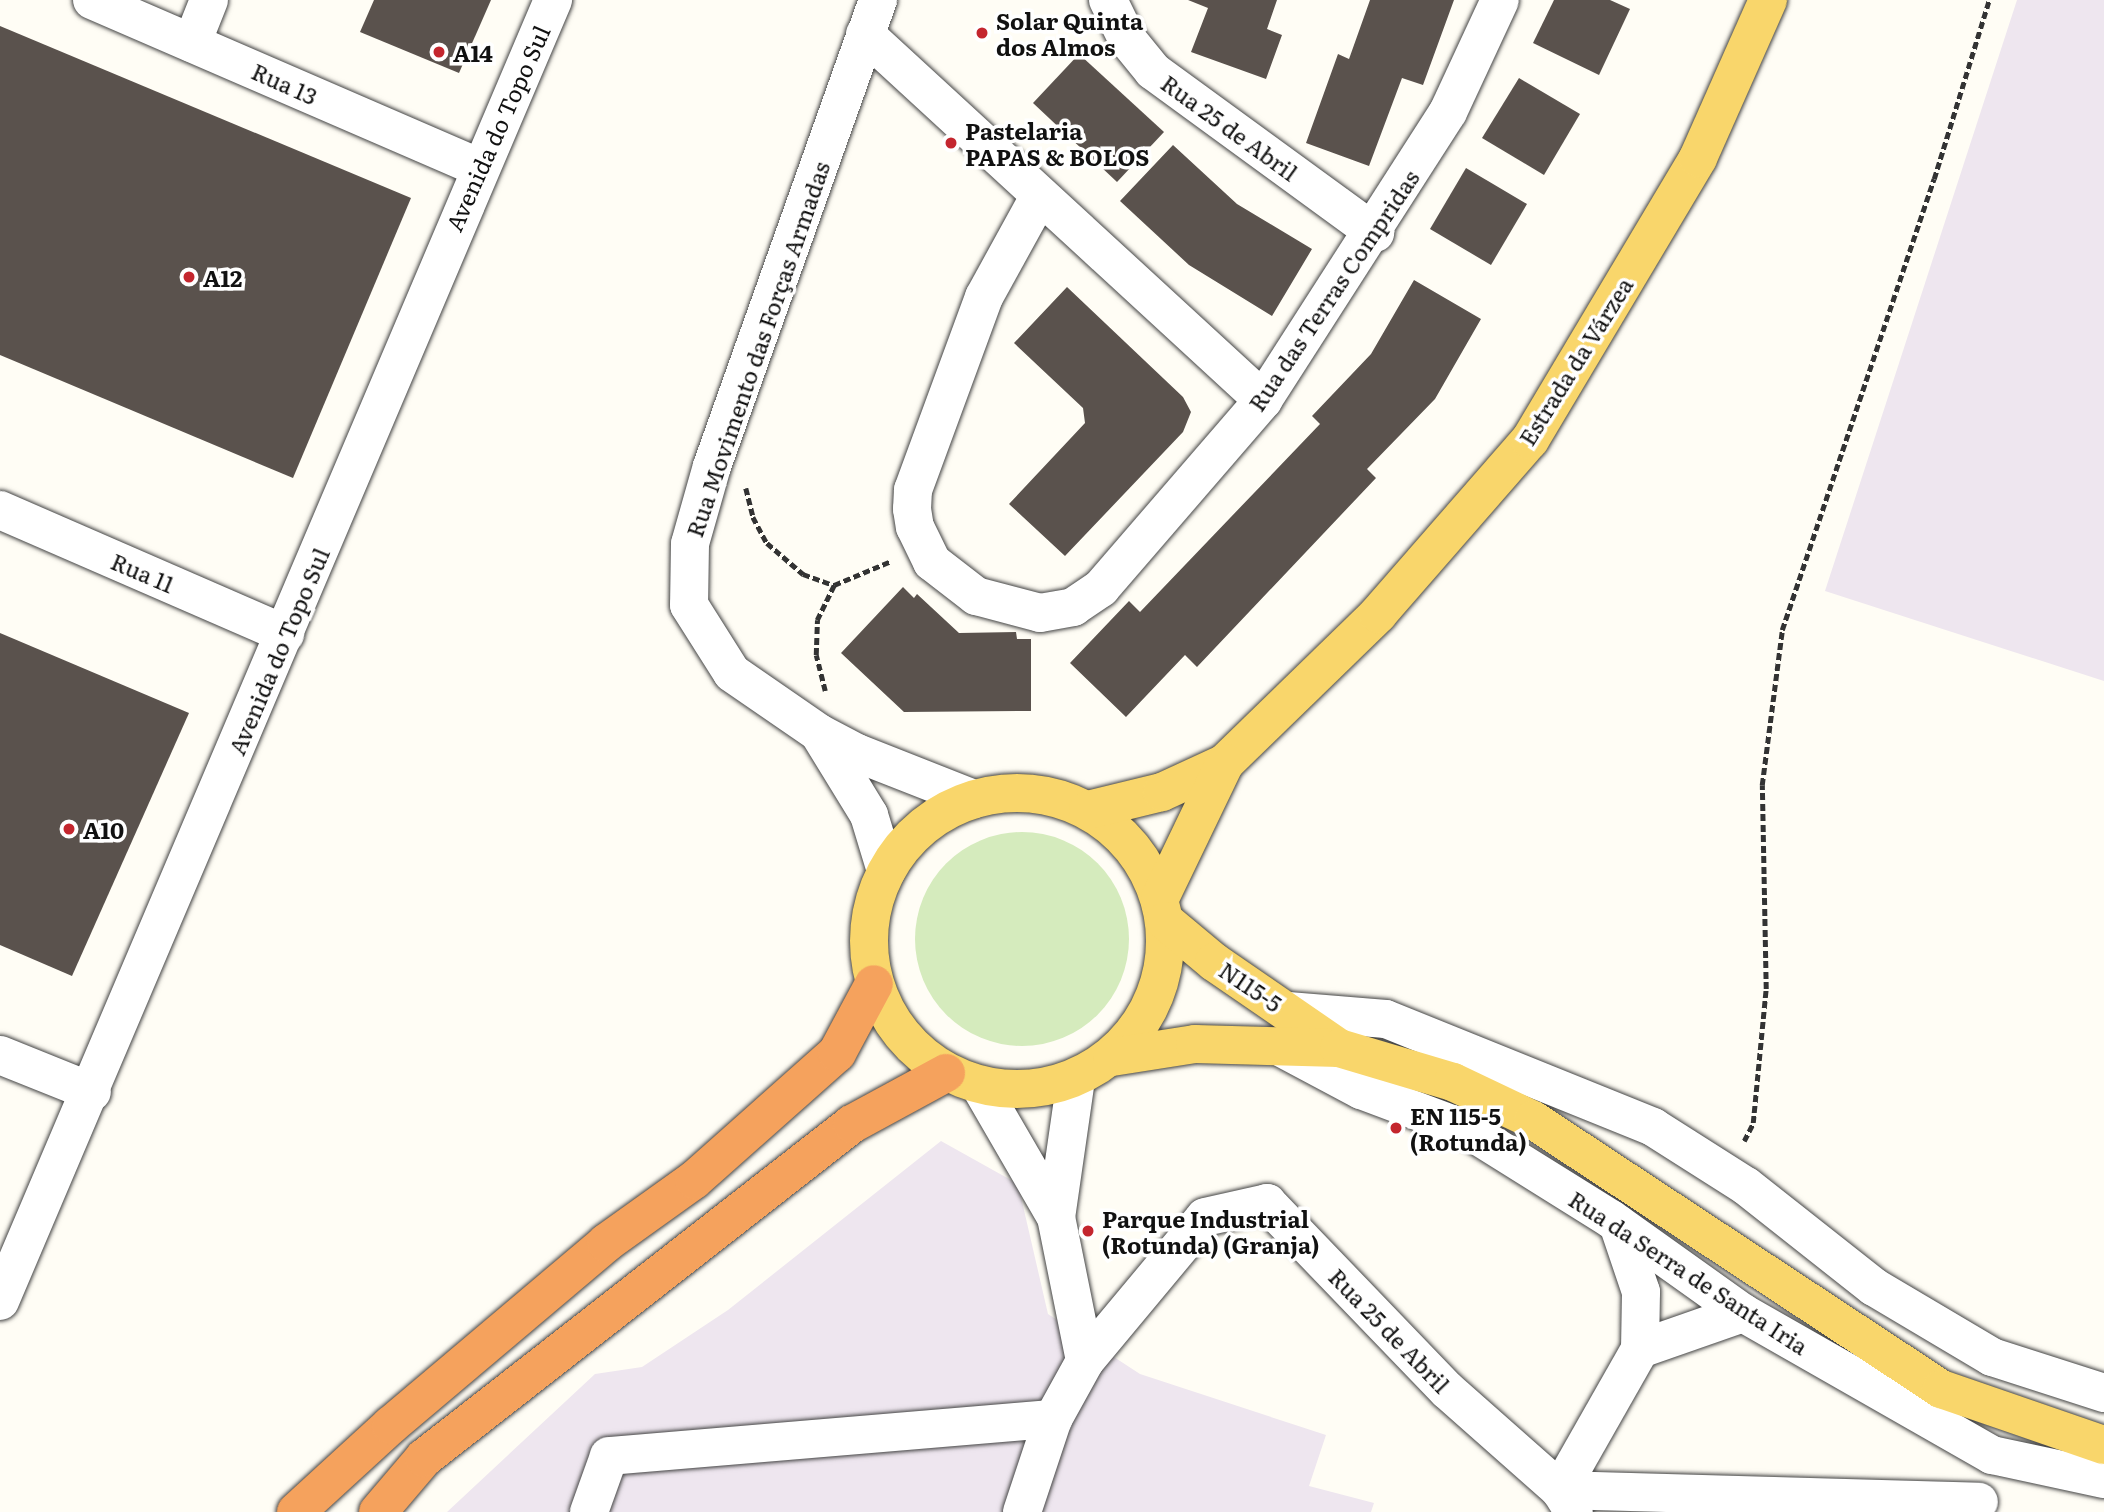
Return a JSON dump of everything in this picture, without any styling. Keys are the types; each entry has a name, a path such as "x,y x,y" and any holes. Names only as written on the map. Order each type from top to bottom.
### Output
{"highway":[{"path":"296,1512 390,1425 606,1243 694,1180 837,1053 874,984"},
{"path":"378,1512 424,1458 852,1124 963,1080"},
{"path":"318,1512 390,1425"}],"main road":[{"name":"Estrada da Várzea","path":"1088,810 1162,792 1225,763 1378,614 1530,440 1698,158 1768,0"},
{"name":"Estrada da Várzea","path":"1163,909 1225,763"},
{"path":"1013,793 1052,796 1088,810 1119,832 1136,852 1163,909 1159,984 1145,1018 1112,1057 1076,1079 1028,1091 963,1080 906,1040 890,1020 874,984 869,946 873,907 886,871 909,840 939,815 974,799 1013,793"},
{"name":"N115-5","path":"1163,909 1284,1029"},
{"path":"1112,1057 1284,1029 1453,1082 1533,1120 1941,1389 2104,1445"}],"street":[{"name":"Rua 13","path":"92,0 478,167"},
{"path":"192,43 209,0"},
{"name":"Avenida do Topo Sul","path":"0,1301 92,1092 478,167 552,0"},
{"name":"Rua 25 de Abril","path":"1108,0 1127,39 1153,71 1375,233"},
{"path":"1127,39 1143,0"},
{"name":"Rua das Terras Compridas","path":"1039,197 984,297 913,490 915,527 932,562 988,601 1025,612 1073,607 1101,588 1263,400 1375,233 1448,112 1500,0"},
{"path":"871,17 1039,197 1263,400"},
{"name":"Rua Movimento das Forças Armadas","path":"871,17 724,432 690,544 689,606 732,673 819,733 867,758 974,799"},
{"name":"Rua 11","path":"0,510 285,634"},
{"name":"Rua Movimento das Forças Armadas","path":"819,733 869,815 886,871"},
{"path":"1284,1029 1386,1019 1653,1127 1727,1174 1874,1287 1992,1357 2104,1393"},
{"name":"Rua da Serra de Santa Iria","path":"1284,1029 1361,1090 1470,1131 1618,1224 1743,1312 1992,1455 2104,1479"},
{"path":"0,1055 92,1092"},
{"path":"1021,1512 1053,1419 1085,1361 1056,1217 1076,1079"},
{"path":"963,1080 1056,1217"},
{"name":"Rua 25 de Abril","path":"1085,1361 1205,1217 1268,1203 1447,1390 1567,1501"},
{"path":"1618,1224 1641,1292 1640,1349 1567,1501 1979,1502"},
{"path":"1640,1349 1743,1312"},
{"path":"589,1512 609,1456 1053,1419"}],"path":[{"path":"1727,1174 1754,1123 1766,989 1762,785 1782,630 1934,180 1989,0"},
{"path":"724,432 767,543 803,574 834,585"},
{"path":"819,733 825,694 816,655 817,620 834,585 924,546"}],"shaded area":[{"path":"2017,0 2104,0 2104,681 1825,591"},
{"path":"941,1141 1018,1184 1048,1314 1140,1374 1326,1435 1309,1486 1374,1503 1371,1512 447,1512 595,1374 642,1367 728,1310"}],"green space":[{"path":"1022,832 1063,840 1098,863 1121,898 1129,939 1121,980 1098,1015 1063,1038 1022,1046 981,1038 946,1015 923,980 915,939 923,898 946,863 981,840"}],"building":[{"name":"A14","path":"374,0 491,0 459,73 360,32"},
{"path":"1188,0 1277,0 1267,29 1282,35 1266,79 1191,52 1208,8"},
{"path":"1370,0 1454,0 1423,85 1402,78 1369,166 1306,143 1338,54 1349,59"},
{"path":"1554,0 1610,0 1630,9 1599,75 1533,43"},
{"name":"A12","path":"0,26 411,198 293,478 0,355"},
{"path":"1079,54 1164,132 1117,182 1033,103"},
{"path":"1519,78 1580,114 1544,175 1482,138"},
{"path":"1173,145 1237,204 1312,249 1272,316 1189,265 1120,201"},
{"path":"1466,168 1527,204 1491,265 1430,229"},
{"path":"1414,280 1481,319 1435,399 1367,469 1376,478 1197,667 1185,655 1126,717 1070,663 1129,601 1140,612 1320,424 1312,416 1371,354"},
{"path":"1067,287 1183,397 1191,412 1183,432 1065,556 1009,504 1085,423 1083,408 1014,343"},
{"path":"903,587 914,598 917,594 959,633 1016,632 1017,639 1031,639 1031,711 904,712 841,653"},
{"name":"A10","path":"0,633 189,713 72,976 0,945"}],"place":[{"name":"Solar Quinta dos Almos","path":"982,33"},
{"name":"A14","path":"439,52"},
{"name":"Pastelaria PAPAS & BOLOS","path":"951,143"},
{"name":"A12","path":"189,277"},
{"name":"A10","path":"69,829"},
{"name":"EN 115-5 (Rotunda)","path":"1396,1128"},
{"name":"Parque Industrial (Rotunda) (Granja)","path":"1088,1231"}]}
